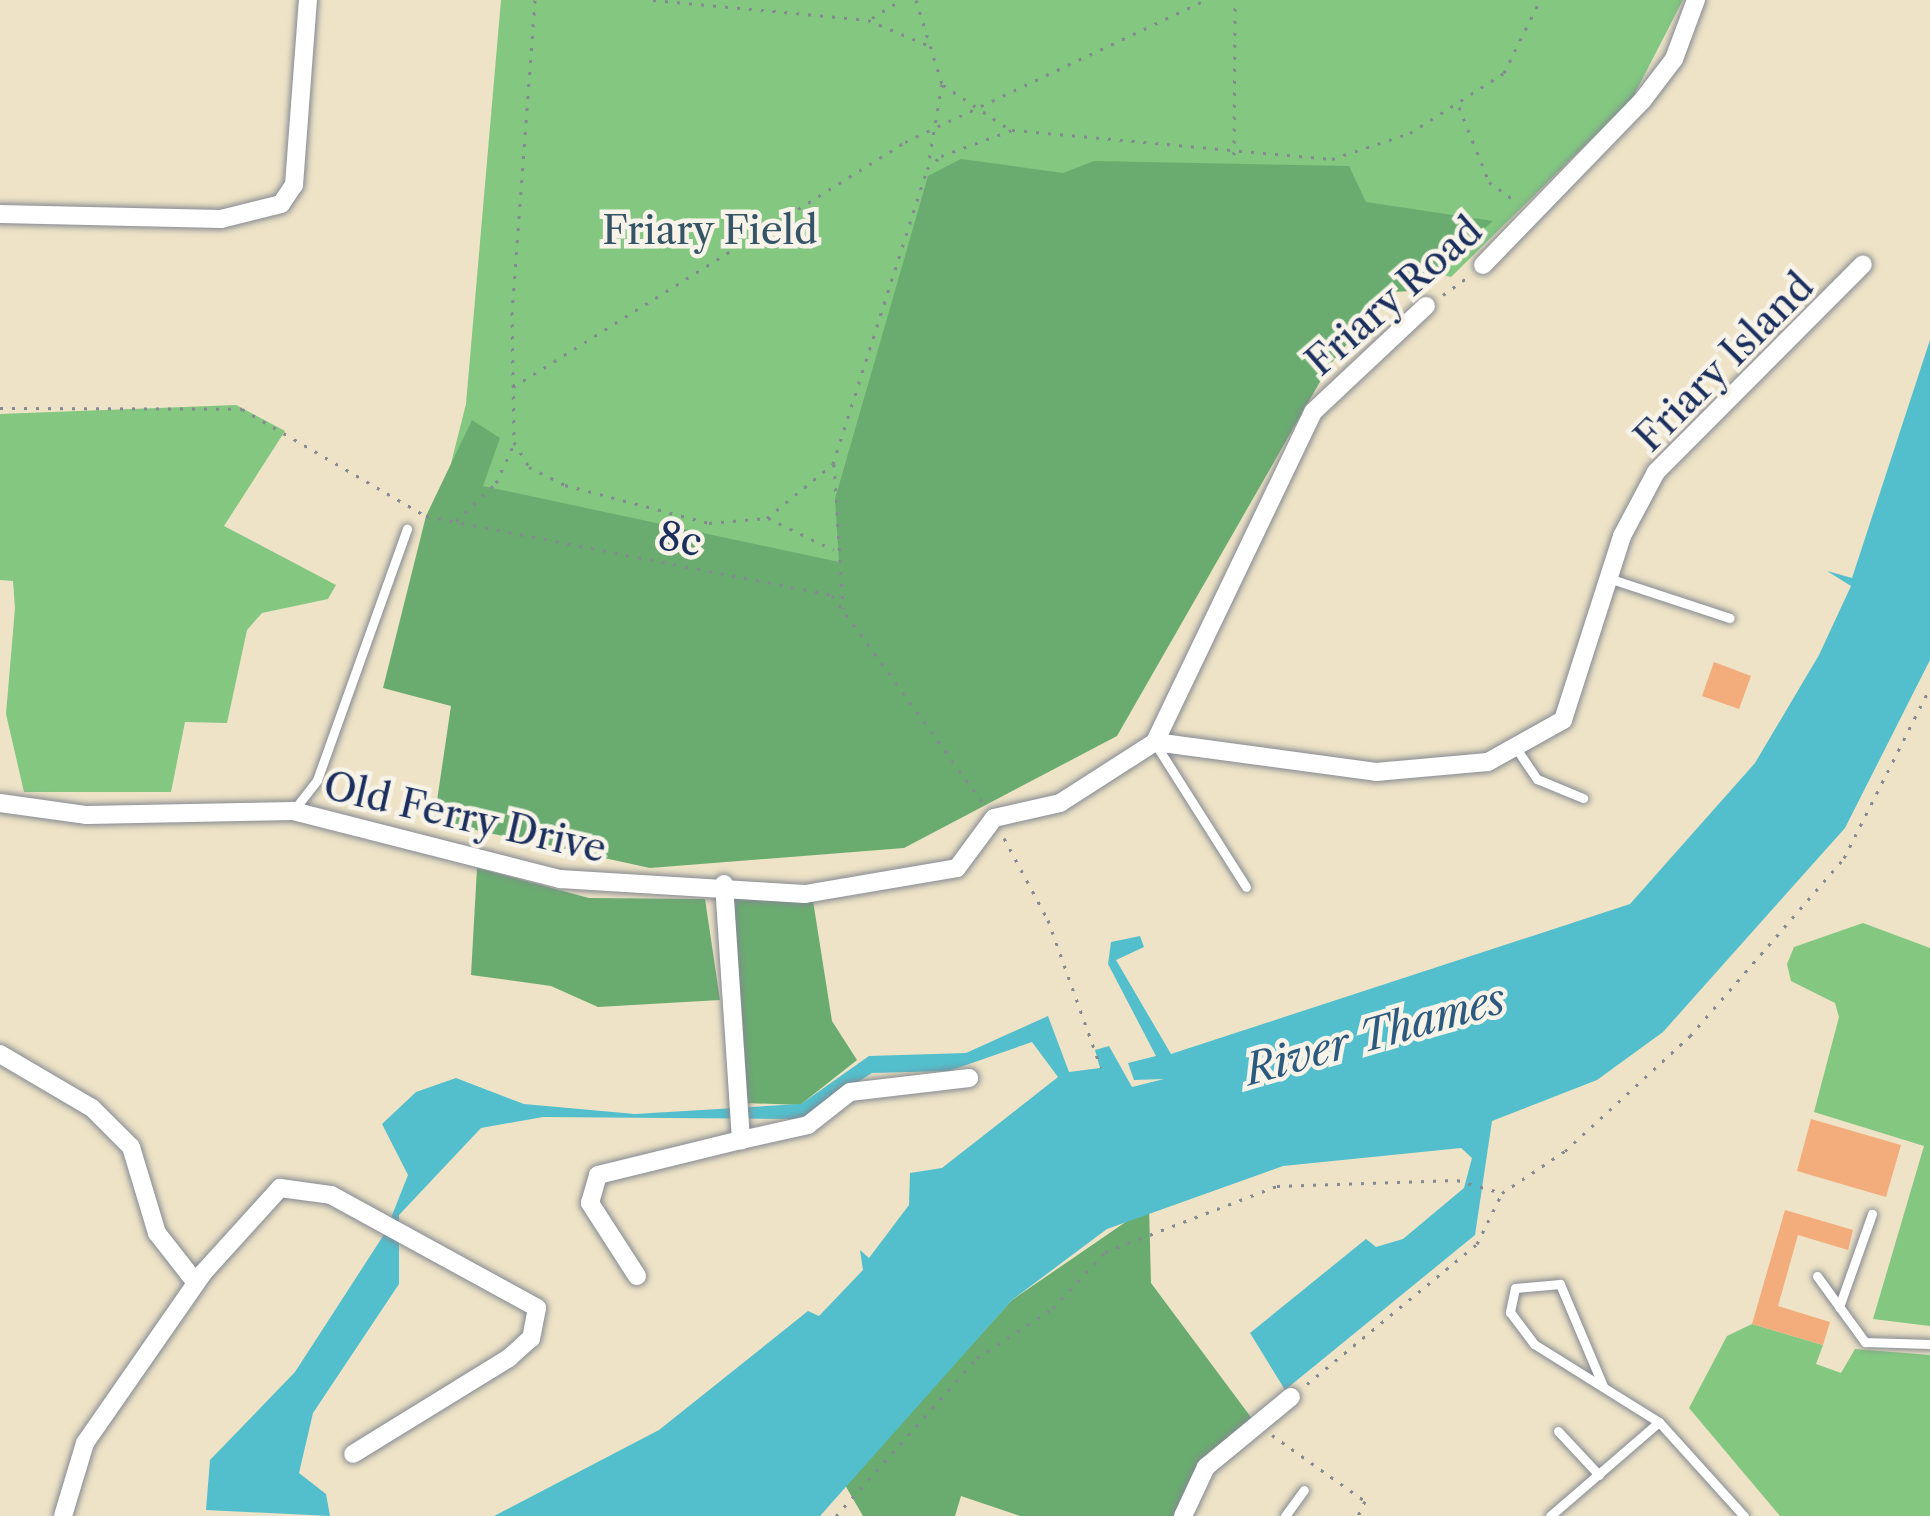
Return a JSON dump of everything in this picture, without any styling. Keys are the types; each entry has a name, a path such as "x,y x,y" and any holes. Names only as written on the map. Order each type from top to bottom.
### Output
{"street":[{"path":"0,214 221,219 281,204 294,185 308,0"},
{"name":"Friary Road","path":"1483,265 1674,59 1696,0"},
{"name":"Friary Island","path":"1155,742 1376,772 1428,773 1519,751 1563,720 1608,578 1656,472 1863,264"},
{"name":"Friary Road","path":"1155,742 1312,412 1426,306"},
{"path":"994,818 1060,803 1155,742"},
{"name":"Old Ferry Drive","path":"0,803 87,815 293,811 560,879 724,884 805,894 892,885 957,868 994,818"},
{"path":"724,884 741,1140"},
{"path":"0,1054 92,1108 130,1147 157,1234 196,1283"},
{"path":"638,1276 590,1203 598,1175 808,1125 850,1092 968,1078"},
{"path":"63,1516 85,1443 196,1283 280,1188 298,1184 380,1221 537,1308 531,1338 353,1454"},
{"path":"1183,1516 1206,1467 1292,1397"}],"lane":[{"path":"293,811 317,780 407,530"},
{"path":"1608,578 1730,618"},
{"path":"1155,742 1246,887"},
{"path":"1519,751 1537,779 1583,798"},
{"path":"1840,1307 1872,1214"},
{"path":"1817,1276 1865,1342 1930,1344"},
{"path":"1604,1386 1560,1284 1515,1288 1517,1326 1604,1386 1659,1422 1744,1516"},
{"path":"1550,1516 1659,1422"},
{"path":"1558,1431 1599,1475"},
{"path":"1285,1516 1304,1490"}],"path":[{"path":"454,522 496,483 514,442 512,388 535,0"},
{"path":"653,0 868,20 930,46"},
{"path":"868,20 901,0"},
{"path":"514,442 529,467 627,507 709,523 767,518 812,492 834,462 941,122 942,84 916,0"},
{"path":"512,388 941,122 1205,0"},
{"path":"1234,157 1235,0"},
{"path":"942,84 970,107 1012,130 1234,157 1332,159 1458,106 1504,74 1540,0"},
{"path":"1458,106 1489,182 1530,218"},
{"path":"927,169 1012,130"},
{"name":"Friary Road","path":"1426,306 1483,265"},
{"name":"8c","path":"0,408 242,409 454,522 832,595 843,610"},
{"path":"834,462 843,610 994,818 1048,920 1101,1068"},
{"path":"767,518 836,551"},
{"path":"1292,1397 1477,1244 1502,1193 1690,1036 1844,858 1930,688"},
{"path":"836,1516 977,1358 1053,1308 1106,1252 1277,1186 1457,1180 1502,1193"},
{"path":"1256,1424 1365,1501 1358,1516"}],"green space":[{"name":"Friary Field","path":"501,0 1683,0 1632,99 1451,277 1238,222 850,592 440,507 466,404"},
{"path":"961,159 1063,173 1094,161 1349,166 1366,202 1493,221 1412,291 1390,292 1329,366 1117,736 904,848 650,868 434,821 451,706 383,688 426,516 472,420 500,438 483,486 839,562 835,499 928,176"},
{"path":"236,405 285,431 224,526 336,585 328,599 262,613 247,630 227,723 185,722 171,792 24,792 6,714 15,608 13,581 0,580 0,414"},
{"path":"477,868 589,898 705,899 720,1000 598,1007 551,986 471,975"},
{"path":"811,888 832,1021 857,1060 800,1105 745,1103 718,895"},
{"path":"1863,923 1930,948 1930,1326 1873,1319 1924,1146 1814,1112 1839,1017 1835,1003 1791,981 1787,964 1794,947"},
{"path":"1149,1206 1151,1283 1256,1424 1206,1467 1183,1516 1020,1516 961,1496 955,1516 863,1516 845,1485 1012,1300"},
{"path":"1752,1324 1823,1345 1816,1364 1841,1373 1855,1349 1930,1355 1930,1516 1780,1516 1689,1408 1727,1336"}],"water":[{"name":"River Thames","path":"1930,340 1930,660 1845,828 1663,1032 1597,1080 1492,1121 1475,1235 1285,1390 1250,1333 1366,1239 1376,1247 1403,1239 1464,1188 1472,1158 1461,1148 1283,1166 1107,1229 1012,1300 820,1516 494,1516 659,1430 808,1311 819,1316 863,1270 860,1250 869,1258 909,1205 910,1173 942,1168 1058,1077 1032,1042 949,1071 872,1073 800,1119 543,1117 481,1128 399,1215 399,1284 313,1413 299,1473 326,1494 330,1516 206,1510 210,1460 295,1372 385,1233 408,1175 382,1124 416,1092 456,1078 524,1104 635,1114 801,1104 869,1056 966,1053 1048,1016 1069,1072 1100,1068 1095,1050 1109,1046 1132,1087 1164,1079 1134,1080 1128,1063 1156,1056 1108,964 1111,942 1140,936 1144,947 1116,960 1171,1054 1630,904 1755,763 1819,655 1851,586 1827,571 1852,578"}],"building":[{"path":"1714,662 1751,676 1739,709 1702,696"},
{"path":"1811,1119 1901,1145 1886,1197 1797,1171"},
{"path":"1785,1210 1853,1230 1848,1250 1798,1235 1778,1306 1830,1322 1823,1345 1752,1324"}]}
